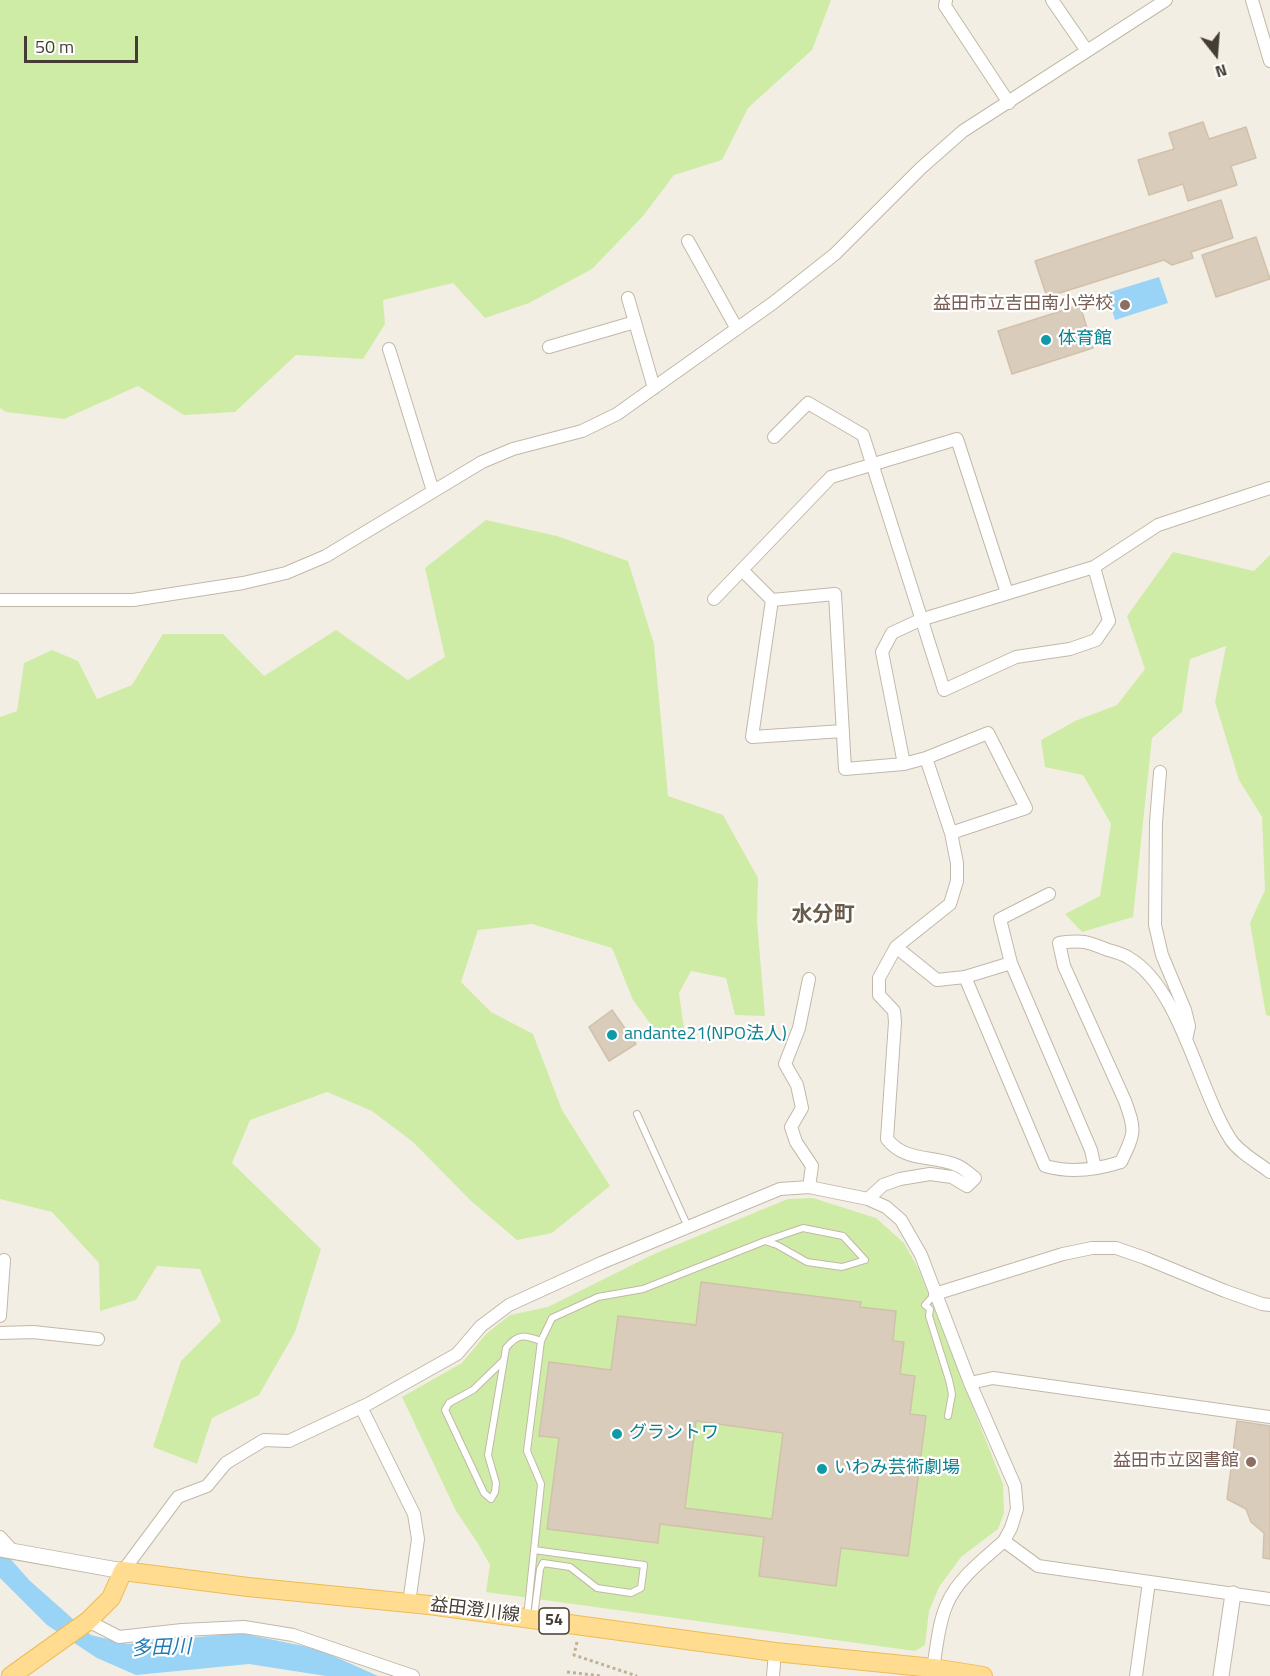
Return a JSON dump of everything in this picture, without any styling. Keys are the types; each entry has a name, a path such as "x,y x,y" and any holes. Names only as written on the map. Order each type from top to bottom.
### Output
{"main road":[{"name":"益田澄川線","path":"123,1571 248,1587 409,1603 775,1652 933,1668 983,1676"},
{"path":"10,1676 88,1621 111,1598 123,1571"}],"street":[{"path":"946,0 945,6 1009,103"},
{"path":"1052,0 1086,51"},
{"path":"0,600 133,600 243,583 286,573 326,556 482,462 503,453 582,431 617,414 737,329 835,254 921,168 963,131 1166,0"},
{"path":"1252,0 1266,31 1270,61"},
{"path":"688,242 737,329"},
{"path":"628,298 654,388"},
{"path":"549,347 635,322"},
{"path":"389,349 433,490"},
{"path":"774,437 808,403 863,435 944,690 1017,657 1070,649 1096,640 1109,621 1094,567"},
{"path":"714,599 831,477 957,439 1007,594"},
{"path":"904,764 882,652 892,633 920,620 1094,567 1158,525 1270,488"},
{"path":"742,570 772,600"},
{"path":"772,600 836,594 845,770 904,764 988,734 1026,808 951,833"},
{"path":"772,600 752,737 843,731"},
{"path":"868,1199 883,1185 900,1179 930,1174 952,1177 967,1186 975,1178 957,1165 907,1155 894,1148 887,1138 895,1022 894,1011 879,994 879,978 896,947 950,904 957,881 957,863 951,833 926,758"},
{"path":"1160,772 1156,822 1155,925 1162,955 1185,1010 1189,1026 1186,1040"},
{"path":"1048,894 1000,919 1011,963 1091,1150 1095,1168"},
{"path":"965,977 1045,1166 1062,1171 1095,1168 1121,1162 1133,1138 1133,1123 1064,966 1059,943 1083,940 1129,957 1143,968 1162,992 1232,1142 1270,1172"},
{"path":"896,947 937,980 965,977 1011,963"},
{"path":"809,979 800,1028 785,1064 797,1085 802,1108 791,1127 796,1142 812,1166 809,1187"},
{"path":"0,1537 6,1550 123,1571 178,1497 207,1486 226,1463 264,1440 289,1441 361,1407 457,1354 481,1326 509,1305 780,1189 809,1187 868,1199 886,1207 901,1220 921,1255 970,1383 1015,1486 1017,1509 1004,1541 971,1572 947,1602 939,1627 933,1668"},
{"path":"935,1294 1063,1254 1092,1248 1116,1248 1244,1298 1270,1305"},
{"path":"0,1316 4,1260"},
{"path":"0,1333 33,1332 98,1339"},
{"path":"970,1383 993,1378 1270,1417"},
{"path":"361,1407 414,1514 418,1539 409,1603"},
{"path":"1004,1541 1038,1566 1270,1599"},
{"path":"1136,1676 1149,1582"},
{"path":"1221,1676 1233,1594"},
{"path":"88,1621 119,1637 182,1630 244,1627 293,1635 413,1676"},
{"path":"772,1676 775,1652"}],"lane":[{"path":"637,1114 688,1227"},
{"path":"531,1618 534,1550 541,1484 527,1451 541,1341 552,1318 598,1297 643,1289 765,1241 803,1228 843,1236 865,1260 843,1268 807,1262 765,1241"},
{"path":"935,1294 925,1305 930,1309 929,1316 952,1394 948,1416"},
{"path":"503,1361 473,1390 449,1403 445,1410 484,1493 491,1499 496,1483 488,1455 506,1348 513,1339 527,1336 541,1341"},
{"path":"531,1618 543,1563 570,1567 597,1588 631,1593 641,1588 644,1565 534,1550"}],"path":[{"path":"577,1640 574,1655 637,1676"},
{"path":"567,1672 602,1676"}],"green space":[{"path":"0,0 831,0 812,50 748,108 722,160 674,175 643,216 592,269 529,303 485,318 453,283 383,300 385,324 363,359 296,355 235,412 184,415 138,386 64,419 6,412 0,408"},
{"path":"486,520 557,536 628,561 654,644 668,796 723,815 758,878 757,921 765,1016 735,1015 726,978 691,971 679,993 684,1029 655,1030 633,1000 612,948 532,924 478,930 461,982 491,1012 533,1034 562,1110 610,1186 552,1233 517,1240 471,1201 413,1142 372,1111 327,1092 250,1120 232,1163 321,1249 295,1332 259,1395 212,1418 197,1464 153,1447 181,1361 221,1321 200,1269 157,1266 136,1300 100,1311 99,1263 52,1212 0,1199 0,717 17,711 24,663 52,650 78,661 97,699 132,685 163,634 223,634 264,676 336,630 408,680 445,657 425,568"},
{"path":"1173,552 1254,571 1270,555 1270,1016 1266,1015 1250,923 1265,890 1262,817 1239,780 1215,702 1226,646 1190,659 1182,712 1152,738 1133,917 1082,932 1065,914 1100,896 1111,824 1083,775 1045,767 1041,740 1075,721 1117,705 1145,669 1127,616"},
{"path":"813,1198 876,1218 904,1243 919,1270 1003,1484 1004,1513 998,1529 961,1557 939,1587 929,1611 925,1645 915,1651 486,1592 490,1565 456,1511 402,1397 462,1363 486,1334 510,1315 548,1307 654,1254 788,1199"}],"water":[{"path":"1159,277 1168,303 1115,320 1107,293"},
{"name":"多田川","path":"0,1547 29,1580 91,1635 128,1644 240,1633 318,1649 378,1676 326,1676 249,1664 136,1675 97,1658 47,1625 0,1578"}],"building":[{"path":"1203,122 1209,139 1246,127 1256,158 1231,166 1237,185 1188,201 1183,184 1149,195 1138,160 1174,149 1169,133"},
{"path":"1221,200 1233,238 1191,252 1193,258 1172,265 1164,260 1047,297 1035,261"},
{"path":"1256,237 1270,279 1216,297 1202,255"},
{"name":"体育館","path":"1080,305 1093,348 1012,374 998,331"},
{"name":"andante21(NPO法人)","path":"612,1010 636,1044 609,1061 589,1027"},
{"name":"グラントワ","path":"701,1282 861,1302 860,1307 896,1311 893,1341 904,1342 900,1374 915,1376 910,1414 926,1416 908,1556 841,1548 836,1586 759,1576 764,1537 660,1524 658,1543 547,1529 559,1438 539,1436 549,1362 611,1370 618,1316 696,1325","holes":["696,1421 783,1433 772,1519 685,1508"]},
{"name":"益田市立図書館","path":"1237,1421 1270,1426 1270,1559 1263,1558 1264,1533 1251,1522 1246,1509 1227,1499"}],"place":[{"name":"益田市立吉田南小学校","path":"1125,305"},
{"name":"体育館","path":"1046,340"},
{"name":"andante21(NPO法人)","path":"612,1035"},
{"name":"グラントワ","path":"617,1434"},
{"name":"益田市立図書館","path":"1251,1462"},
{"name":"いわみ芸術劇場","path":"822,1469"}],"district":[{"name":"水分町","path":"823,916"}]}
